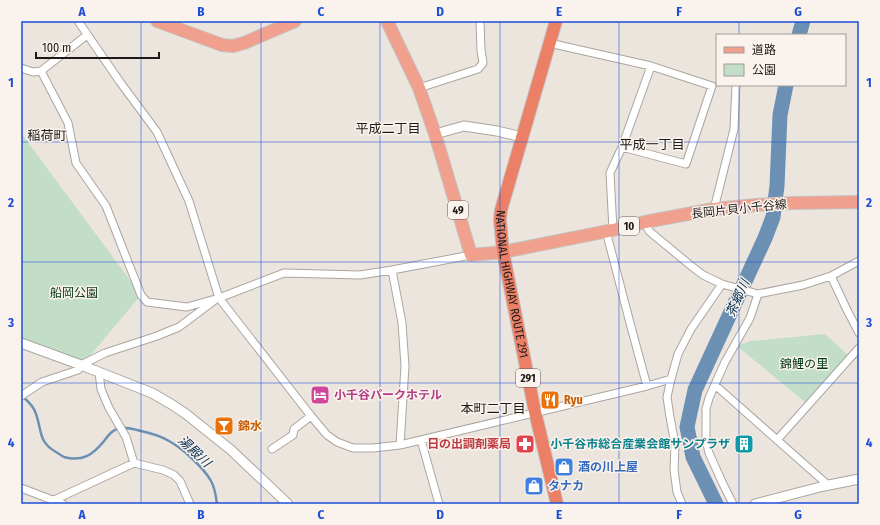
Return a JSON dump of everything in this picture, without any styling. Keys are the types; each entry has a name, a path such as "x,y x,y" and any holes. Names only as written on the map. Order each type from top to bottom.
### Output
{"highway":[{"name":"NATIONAL HIGHWAY ROUTE 291","path":"556,21 501,210 500,220 503,252 535,412 557,504"}],"main road":[{"path":"157,21 222,45 233,46 244,43 295,21"},
{"name":"49","path":"387,21 419,88 435,134 471,255"},
{"name":"長岡片貝小千谷線","path":"471,255 503,252 714,209 793,203 859,202"}],"street":[{"path":"78,21 157,132 189,201 219,298 311,416 327,435 337,442 353,448 373,448 400,445 648,386 671,379"},
{"path":"419,88 478,69 483,63 480,21"},
{"path":"21,68 33,72 41,71 87,35"},
{"path":"549,43 651,66 712,86 686,164 622,147"},
{"path":"648,386 630,323 610,231 610,173 622,147 651,66"},
{"path":"41,71 68,123 76,163 106,206 141,295 147,302 187,307 219,298 284,273 360,275 471,255"},
{"path":"714,209 734,129 736,86"},
{"path":"435,134 464,126 497,131 522,137"},
{"path":"645,222 649,231 703,275 722,284 756,293 803,284 831,276 859,261"},
{"path":"392,270 402,323 405,366 400,445"},
{"path":"831,276 846,310 859,333"},
{"path":"682,504 676,485 674,470 676,444 667,397 678,354 691,329 722,284"},
{"path":"733,504 709,453 706,439 706,408 725,362 750,318 756,293"},
{"path":"24,394 42,382 78,370 81,365 105,353 157,336 179,326 219,298"},
{"path":"21,343 152,393 186,414 231,450 288,504"},
{"path":"777,440 859,348"},
{"path":"99,372 101,389 109,408 126,437 134,464"},
{"path":"715,385 828,485"},
{"path":"272,449 293,435 294,429 311,416"},
{"path":"421,440 439,504"},
{"path":"52,500 134,464 163,470 174,475 180,481 190,504"},
{"path":"755,504 828,485 859,479"},
{"path":"21,488 63,504"}],"green space":[{"name":"船岡公園","path":"21,133 141,295 78,370 21,346"},
{"name":"錦鯉の里","path":"825,334 848,355 806,403 737,346 750,341"}],"waterway":[{"name":"茶郷川","path":"799,34 803,21"},
{"name":"茶郷川","path":"716,504 693,457 687,427 695,390 765,238 773,217 777,186 780,115 786,86"},
{"name":"湯殿川","path":"23,397 31,404 35,411 43,440 50,448 63,457 76,459 91,454 111,433 120,428 129,428 152,434 174,444 198,464 208,476 212,484 217,504"}],"place":[{"name":"小千谷パークホテル","path":"320,395"},
{"name":"Ryu","path":"550,400"},
{"name":"錦水","path":"224,426"},
{"name":"日の出調剤薬局","path":"525,444"},
{"name":"小千谷市総合産業会館サンプラザ","path":"744,444"},
{"name":"酒の川上屋","path":"564,467"},
{"name":"タナカ","path":"534,486"}],"district":[{"name":"平成二丁目","path":"388,128"},
{"name":"稲荷町","path":"47,135"},
{"name":"平成一丁目","path":"652,144"},
{"name":"本町二丁目","path":"493,408"}]}
